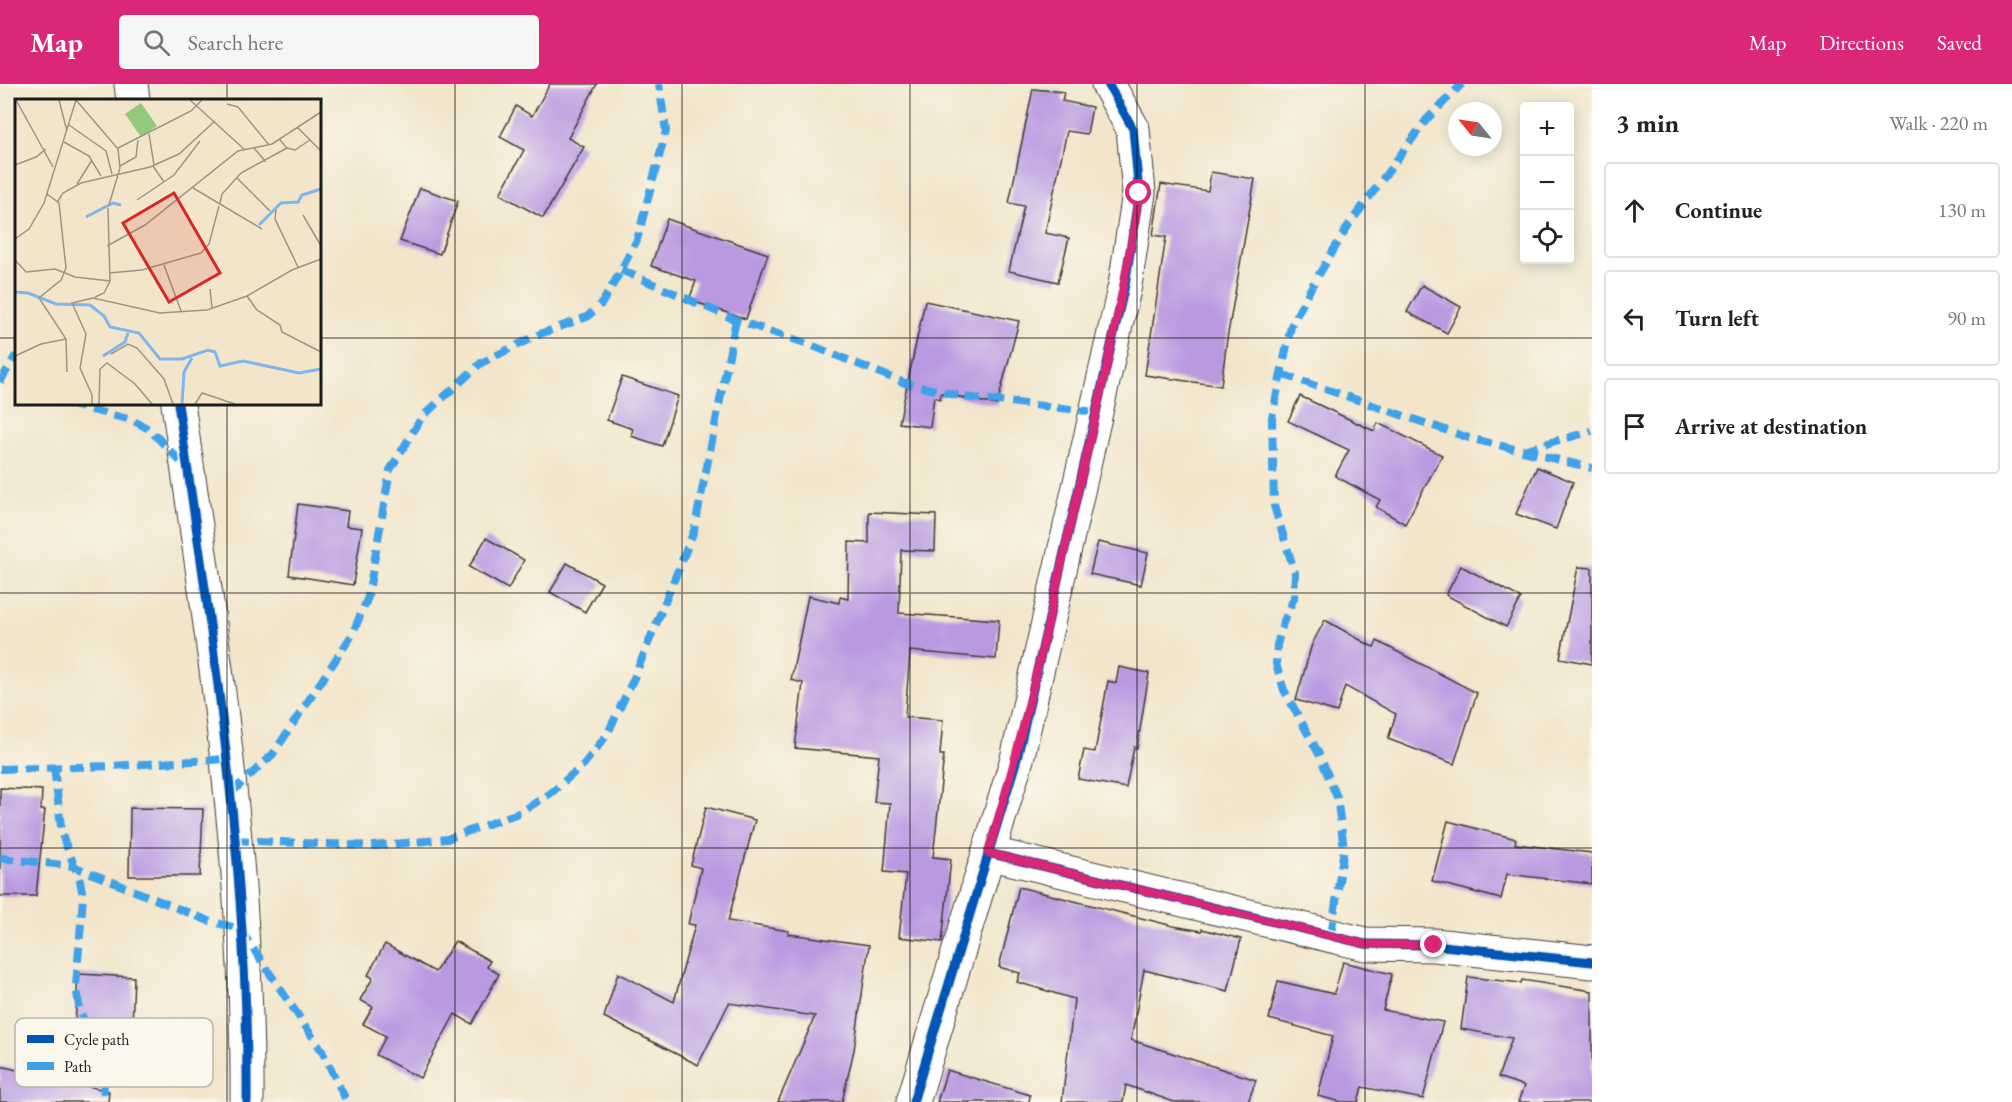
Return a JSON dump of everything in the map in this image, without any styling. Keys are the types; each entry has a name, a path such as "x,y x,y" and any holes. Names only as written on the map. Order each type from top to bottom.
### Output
{"street":[{"path":"131,84 133,99"},
{"path":"913,1102 1017,759 1125,285 1139,193 1133,129 1108,84"},
{"path":"178,405 231,793 248,1042 247,1102"},
{"path":"988,853 1365,944 1434,945 1592,962"}],"building":[{"path":"550,84 597,84 568,138 584,147 543,218 500,194 524,150 500,137 516,106 532,116"},
{"path":"1033,89 1064,92 1062,101 1092,107 1087,134 1067,131 1045,233 1069,238 1058,282 1009,271 1024,206 1009,203"},
{"path":"1211,172 1255,179 1221,386 1145,375 1166,237 1153,235 1161,184 1208,191"},
{"path":"420,188 458,201 440,254 400,241"},
{"path":"667,219 768,254 746,319 689,300 696,281 651,266"},
{"path":"1422,285 1461,307 1447,333 1407,312"},
{"path":"925,301 1019,321 997,405 941,393 940,399 934,397 930,427 899,423"},
{"path":"622,377 678,396 662,446 631,436 633,429 607,420"},
{"path":"1300,396 1374,431 1378,423 1442,455 1405,524 1376,507 1380,500 1335,476 1349,450 1288,421"},
{"path":"1537,467 1573,482 1556,529 1516,514"},
{"path":"298,504 348,511 346,526 362,528 353,585 289,575"},
{"path":"869,512 936,515 935,551 901,550 899,613 999,620 996,659 910,651 905,717 943,720 940,755 944,755 933,857 951,859 942,942 899,937 906,874 884,872 890,803 874,802 879,756 795,748 803,683 791,680 808,596 839,603 840,597 848,599 849,542 869,543"},
{"path":"486,538 524,560 508,589 469,567"},
{"path":"1098,542 1148,553 1141,585 1090,574"},
{"path":"567,563 602,583 585,612 550,592"},
{"path":"1461,566 1521,598 1506,627 1446,595"},
{"path":"1578,567 1592,568 1592,664 1560,658"},
{"path":"1325,620 1371,646 1374,647 1377,641 1477,693 1454,764 1388,739 1396,714 1345,686 1337,712 1296,700 1312,644"},
{"path":"1119,667 1149,673 1137,748 1134,747 1126,788 1078,779 1084,750 1095,752 1108,681 1116,683"},
{"path":"0,788 42,790 41,810 45,810 36,896 0,896"},
{"path":"706,807 755,820 728,921 789,931 788,934 869,945 854,1050 842,1102 778,1102 815,1016 729,1003 698,1065 604,1017 618,973 674,1002 695,925 688,924 701,868 691,865"},
{"path":"130,808 203,809 200,876 129,876"},
{"path":"1448,821 1516,839 1515,844 1592,853 1592,884 1507,874 1501,899 1432,881"},
{"path":"1019,887 1173,926 1202,931 1202,929 1241,939 1228,991 1144,970 1131,1040 1256,1080 1248,1102 1174,1102 1126,1085 1123,1102 1062,1102 1074,999 1017,982 1020,973 999,967"},
{"path":"455,941 490,961 487,967 499,974 472,1024 455,1014 420,1078 376,1055 386,1036 363,1024 373,1007 360,1000 373,978 368,975 385,944 435,972"},
{"path":"1343,962 1392,974 1383,1010 1443,1022 1423,1099 1362,1087 1358,1102 1341,1102 1318,1096 1333,1036 1269,1019 1278,981 1334,994"},
{"path":"78,974 134,977 132,1018 75,1018"},
{"path":"1468,977 1521,983 1522,980 1592,991 1592,1102 1518,1102 1524,1086 1498,1077 1512,1038 1461,1029"},
{"path":"0,1066 15,1069 15,1087 92,1087 109,1091 108,1102 0,1102"},
{"path":"947,1070 1030,1095 1029,1102 937,1102"}],"marked path":[{"path":"231,793 273,754 352,635 368,597 390,470 422,417 481,363 540,334 587,317 602,303 637,240 666,131 659,84"},
{"path":"1331,935 1344,848 1337,797 1319,754 1284,690 1276,664 1277,645 1283,623 1294,598 1295,573 1274,506 1272,417 1291,326 1312,286 1348,226 1427,119 1462,84"},
{"path":"621,270 736,320 808,344 905,383 964,397 1096,412"},
{"path":"234,840 373,846 447,839 521,812 551,793 584,764 607,735 634,678 694,531 736,320"},
{"path":"0,382 15,357"},
{"path":"1281,374 1469,438 1592,468"},
{"path":"72,405 132,420 149,429 185,466"},
{"path":"1523,450 1592,431"},
{"path":"0,769 112,766 226,759"},
{"path":"54,767 62,835 80,880 83,897 76,986 83,1018"},
{"path":"0,858 73,866 209,921 240,929 322,1051 347,1102"},
{"path":"104,1087 104,1102"}],"cycle path":[{"path":"913,1102 1017,759 1125,285 1139,193 1133,129 1108,84"},
{"path":"178,405 215,664 235,839 246,1014 247,1102"},
{"path":"988,853 1365,944 1434,945 1592,962"}],"route":[{"path":"1139,193 1125,285 1017,759 988,853 1365,944 1434,945"}]}
